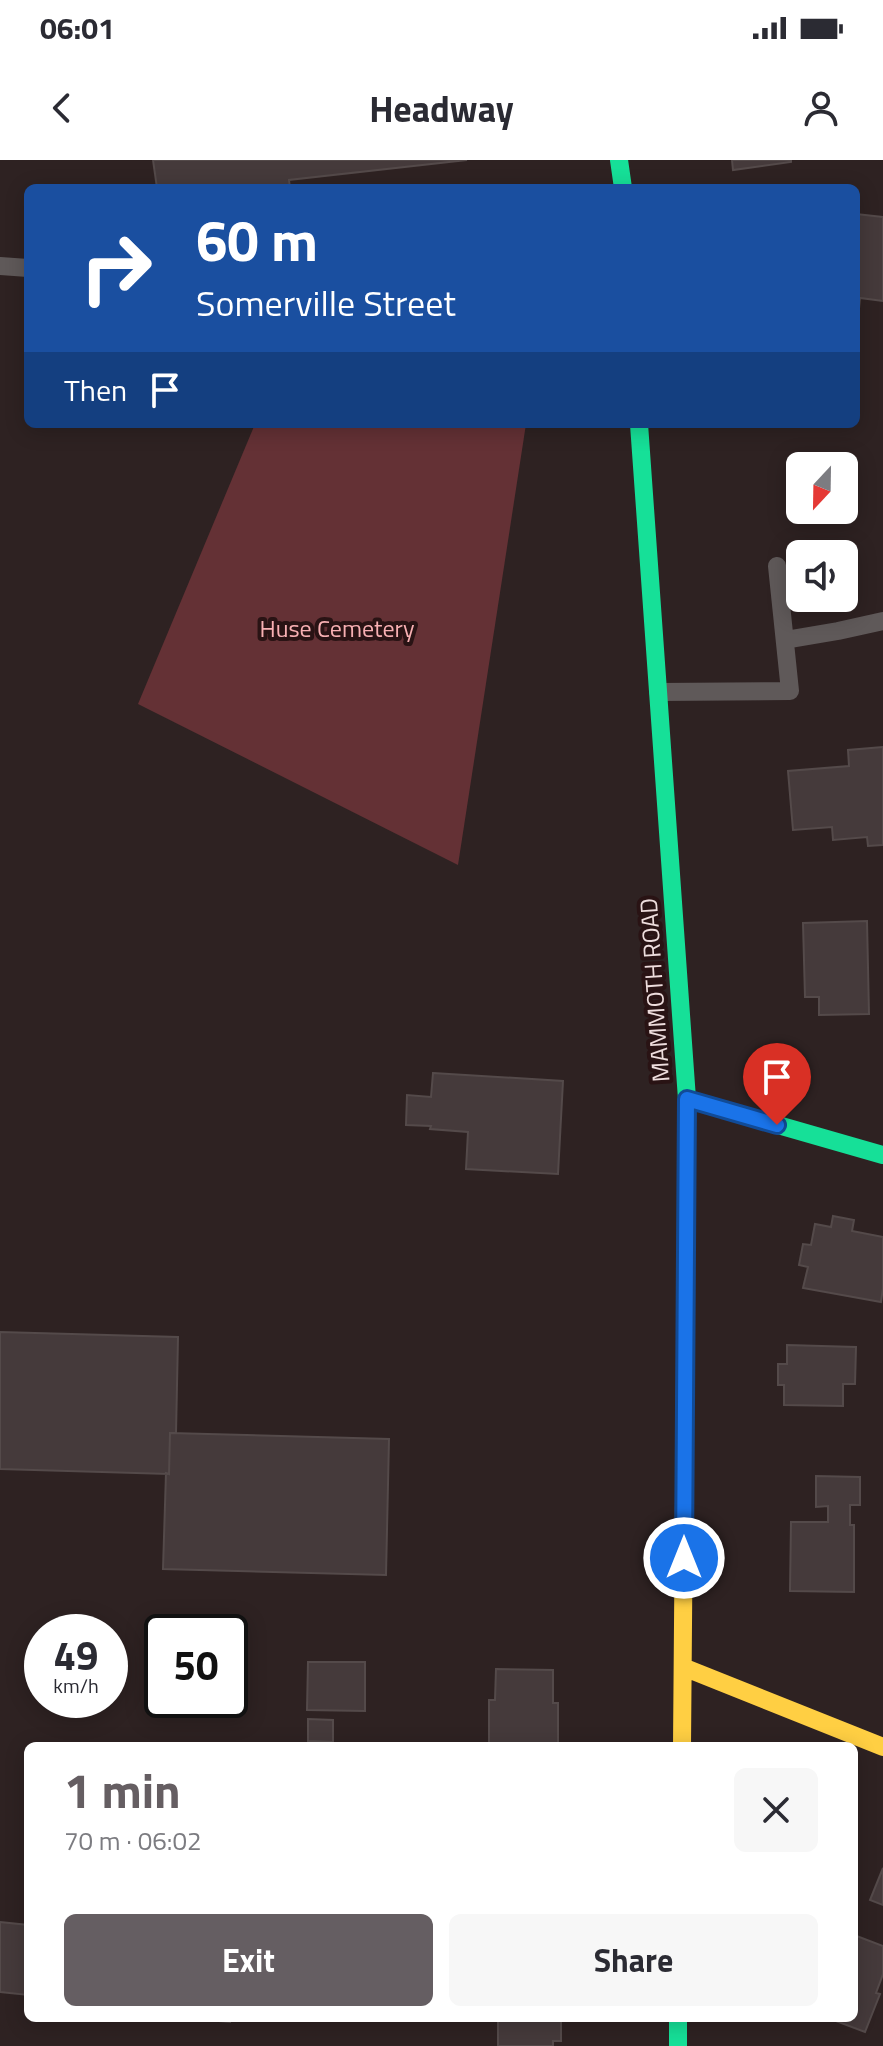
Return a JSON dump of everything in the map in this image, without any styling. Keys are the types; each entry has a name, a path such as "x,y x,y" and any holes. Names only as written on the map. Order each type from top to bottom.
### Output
{"main road":[{"path":"619,160 622,184"},
{"name":"MAMMOTH ROAD","path":"639,428 687,1099 682,1742"},
{"path":"687,1099 883,1155"},
{"path":"683,1667 883,1747"},
{"path":"678,2022 678,2046"}],"lane":[{"path":"0,266 24,268"},
{"path":"657,692 790,691 777,566"},
{"path":"785,640 883,621"}],"green space":[{"name":"Huse Cemetery","path":"253,428 525,428 458,865 138,704"}],"building":[{"path":"153,160 467,160 289,180 290,184 156,184"},
{"path":"732,160 791,160 791,162 733,170"},
{"path":"860,214 883,217 883,301 860,298"},
{"path":"883,747 883,845 868,846 867,837 833,840 832,827 793,830 788,771 849,766 848,750"},
{"path":"867,921 869,1014 819,1015 819,997 805,997 803,923"},
{"path":"433,1073 563,1081 558,1174 466,1169 468,1132 406,1125 407,1095 431,1097"},
{"path":"833,1216 854,1220 852,1231 883,1237 881,1302 803,1288 808,1267 799,1265 803,1244 811,1245 815,1224 831,1227"},
{"path":"0,1332 178,1337 176,1433 170,1433 169,1474 0,1469"},
{"path":"787,1345 856,1347 855,1384 843,1384 843,1406 784,1405 784,1385 778,1385 778,1364 787,1364"},
{"path":"170,1433 389,1439 386,1575 163,1569"},
{"path":"816,1476 860,1477 860,1505 850,1505 850,1525 854,1525 854,1592 790,1591 791,1522 828,1522 828,1506 816,1507"},
{"path":"308,1662 365,1662 365,1711 307,1710"},
{"path":"496,1669 553,1670 553,1703 558,1703 558,1742 489,1742 489,1700 495,1700"},
{"path":"308,1719 333,1720 333,1742 308,1741"},
{"path":"883,1868 883,1905 870,1900"},
{"path":"0,1922 24,1925 24,1995 0,1992"},
{"path":"858,1937 883,1946 883,1974 876,1993 880,1994 865,2032 839,2022 858,2022"},
{"path":"498,2022 561,2022 561,2041 553,2041 553,2046 498,2046"}],"traffic: fast":[{"path":"619,160 622,184"},
{"path":"639,428 687,1099 686,1259"},
{"path":"687,1099 883,1155"},
{"path":"678,2022 678,2046"}],"traffic: slow":[{"path":"682,1742 686,1259"},
{"path":"683,1667 883,1747"}],"route":[{"path":"684,1558 687,1099 777,1125"}]}
